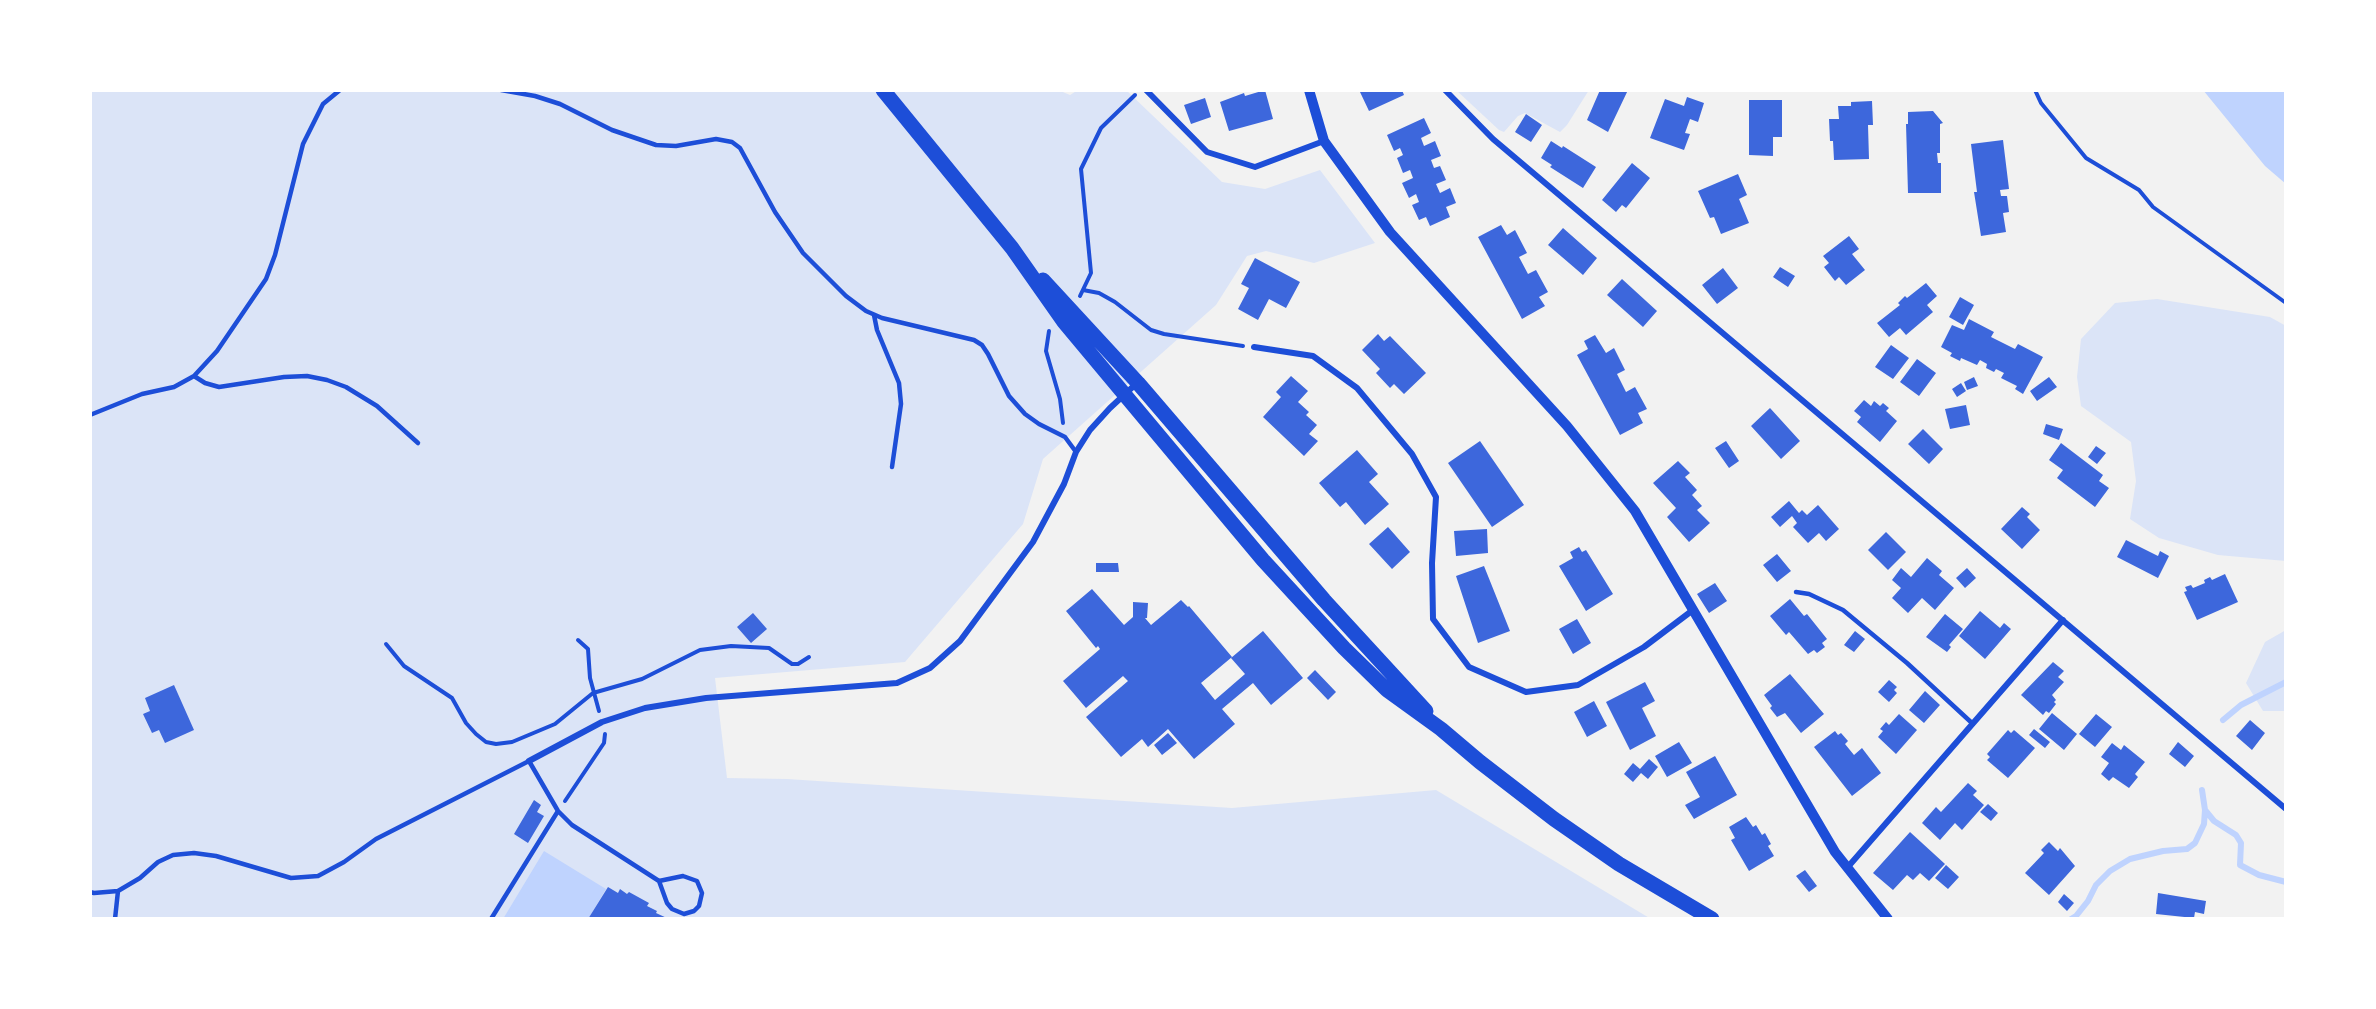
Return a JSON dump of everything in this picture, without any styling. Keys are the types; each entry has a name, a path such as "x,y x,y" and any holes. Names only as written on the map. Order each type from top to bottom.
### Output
{"main road":[{"path":"883,90 1012,248 1064,322 1263,560 1344,648 1387,690 1441,729 1554,819 1619,864 1712,919"},
{"path":"1012,248 1074,311 1317,592 1396,676 1441,729"}],"street":[{"path":"1146,90 1207,153 1255,167 1324,141"},
{"path":"1309,90 1324,141 1390,232 1567,426 1635,511 1835,852 1888,919"},
{"path":"1445,90 1493,140 2286,809"},
{"path":"1254,347 1313,356 1357,388 1412,454 1436,497 1432,563 1433,619 1468,667 1526,692 1578,685 1644,647 1693,610"},
{"path":"529,761 602,722 645,708 706,698 897,683 930,668 960,641 1033,542 1064,484 1076,452 1090,430 1138,383"},
{"path":"1847,868 2063,621"}],"lane":[{"path":"90,415 142,394 174,387 194,376 217,351 266,279 275,255 303,144 322,104 340,90"},
{"path":"501,90 535,96 560,104 612,130 656,145 676,146 716,139 732,142 740,148 775,212 803,253 846,296 874,315 974,340 982,345 1010,396 1025,414 1065,437 1076,452"},
{"path":"874,315 877,330 899,383 901,404 892,467"},
{"path":"194,376 219,387 284,377 307,376 327,380 346,387 377,406 418,443"},
{"path":"1796,592 1809,594 1843,610 1907,663 1973,724"},
{"path":"90,892 94,894 118,891 140,878 159,862 173,855 194,853 216,856 291,878 318,876 344,862 376,839 529,761 558,811 572,825 659,881 664,897 672,909 684,914 694,911 699,906 701,887 690,877 683,876 659,881"},
{"path":"490,919 558,811"},
{"path":"115,919 118,891"}],"path":[{"path":"1079,299 1092,273 1081,169 1101,128 1140,90"},
{"path":"2035,90 2041,103 2086,158 2139,189 2153,207 2286,303"},
{"path":"1083,290 1099,293 1115,302 1151,330 1164,334 1254,347"},
{"path":"1050,324 1046,351 1060,399 1065,437"},
{"path":"578,640 588,649 593,693 600,711"},
{"path":"386,644 404,666 452,698 466,723 476,734 486,742 496,744 512,742 555,724 593,693 642,679 700,650 711,647 769,648 792,664 798,664 809,657"},
{"path":"558,811 604,743 605,732"}],"shaded area":[{"path":"90,90 1058,90 1070,95 1078,90 1126,90 1222,182 1265,189 1320,170 1375,243 1314,263 1266,251 1247,256 1216,305 1043,459 1023,524 905,662 715,678 727,778 787,779 1232,808 1436,790 1651,919 90,919"},
{"path":"1456,90 1589,90 1560,132 1525,113 1518,116 1504,132"},
{"path":"2157,299 2270,317 2286,326 2286,561 2218,555 2159,538 2130,519 2136,481 2131,442 2081,406 2077,377 2081,339 2115,303"},
{"path":"2286,630 2286,711 2263,711 2246,683 2265,642"}],"water":[{"path":"2203,90 2286,90 2286,184 2265,166"},
{"path":"544,851 606,889 588,919 503,919"}],"building":[{"path":"1265,90 1273,119 1229,131 1220,102 1244,93 1245,96"},
{"path":"1402,90 1404,95 1369,111 1360,92"},
{"path":"1600,90 1628,90 1608,132 1587,120"},
{"path":"1687,97 1704,103 1698,122 1690,119 1685,133 1690,134 1684,150 1650,138 1665,99 1684,106"},
{"path":"1205,98 1211,117 1191,124 1184,105"},
{"path":"1749,100 1782,100 1782,137 1773,137 1773,156 1749,155"},
{"path":"1872,101 1873,125 1868,125 1869,159 1834,160 1829,119 1839,119 1838,106 1851,106 1851,102"},
{"path":"1933,111 1943,123 1940,124 1940,153 1937,153 1938,163 1941,163 1941,193 1908,193 1906,124 1908,124 1908,112"},
{"path":"1526,114 1542,125 1531,142 1515,132"},
{"path":"1424,118 1431,133 1421,138 1424,146 1435,141 1441,156 1431,160 1434,168 1440,166 1446,180 1436,184 1440,193 1450,188 1456,203 1446,207 1450,217 1430,226 1426,217 1419,220 1412,205 1419,202 1416,194 1409,198 1402,183 1413,178 1410,170 1403,173 1397,158 1403,155 1400,148 1394,151 1387,135"},
{"path":"2003,140 2009,189 2000,190 2001,196 2007,196 2009,212 2003,213 2006,232 1981,236 1974,192 1977,192 1971,144"},
{"path":"1551,141 1596,167 1583,188 1550,167 1552,165 1541,158"},
{"path":"1632,163 1650,178 1626,208 1622,205 1616,212 1602,200"},
{"path":"1738,174 1747,195 1739,199 1749,223 1721,234 1714,217 1710,218 1698,191"},
{"path":"1501,225 1507,235 1515,230 1527,253 1519,257 1528,274 1536,270 1548,292 1539,297 1545,306 1522,319 1478,237"},
{"path":"1563,228 1597,258 1583,275 1548,245"},
{"path":"1849,236 1859,249 1852,254 1865,270 1846,285 1839,277 1835,281 1824,267 1829,263 1823,256"},
{"path":"1255,258 1300,282 1286,308 1269,299 1258,320 1238,309 1249,288 1241,284"},
{"path":"1780,267 1795,276 1788,287 1773,277"},
{"path":"1723,268 1738,288 1717,304 1702,285"},
{"path":"1622,279 1657,311 1643,327 1607,295"},
{"path":"1926,283 1937,296 1927,305 1933,312 1906,335 1900,328 1889,337 1877,323 1900,305 1898,303 1905,296 1907,298"},
{"path":"1960,297 1974,305 1963,325 1949,317"},
{"path":"1969,319 1994,332 1991,337 2015,349 2018,344 2043,357 2023,394 2015,389 2017,386 2001,378 2004,373 1986,368 1987,364 1980,360 1977,365 1961,358 1960,361 1950,356 1952,353 1941,347 1952,325 1964,330"},
{"path":"1378,334 1384,341 1390,336 1426,373 1404,394 1394,384 1390,388 1376,373 1380,369 1362,350"},
{"path":"1595,335 1606,353 1614,348 1625,370 1617,374 1626,392 1635,387 1647,409 1638,413 1643,423 1620,435 1577,355 1588,349 1584,341"},
{"path":"1891,345 1909,358 1893,379 1875,367"},
{"path":"1917,359 1936,373 1919,396 1900,382"},
{"path":"1291,376 1308,391 1298,402 1309,412 1306,415 1317,425 1309,434 1318,441 1304,456 1263,417 1281,397 1276,392"},
{"path":"1974,377 1978,386 1967,390 1964,382"},
{"path":"2049,377 2057,387 2037,401 2030,391"},
{"path":"1961,383 1966,391 1957,397 1952,389"},
{"path":"1864,400 1871,406 1874,401 1880,406 1883,403 1889,408 1886,411 1897,421 1880,442 1857,422 1861,417 1854,411"},
{"path":"1966,405 1970,425 1950,429 1945,409"},
{"path":"1770,408 1800,441 1781,459 1751,426"},
{"path":"2046,424 2063,429 2059,440 2043,434"},
{"path":"1923,429 1943,449 1929,464 1908,444"},
{"path":"1480,441 1524,505 1492,527 1448,463"},
{"path":"1726,441 1739,461 1729,468 1715,448"},
{"path":"2061,443 2103,475 2099,481 2109,488 2095,507 2057,478 2063,470 2049,460"},
{"path":"2096,446 2106,453 2097,464 2088,457"},
{"path":"1357,450 1378,474 1369,482 1389,504 1365,525 1346,502 1340,507 1319,483"},
{"path":"1678,461 1690,473 1685,477 1697,490 1692,495 1702,506 1697,510 1710,523 1689,542 1667,517 1676,508 1653,483"},
{"path":"1789,501 1799,513 1802,510 1807,515 1818,505 1839,529 1826,541 1819,533 1808,543 1793,527 1797,523 1792,516 1780,527 1771,517"},
{"path":"2022,507 2030,514 2027,517 2040,530 2022,549 2001,529"},
{"path":"1388,527 1410,552 1392,569 1369,544"},
{"path":"1487,529 1488,553 1456,556 1454,531"},
{"path":"1886,532 1906,552 1888,570 1868,550"},
{"path":"2126,540 2158,556 2160,551 2169,556 2158,578 2117,557"},
{"path":"1579,547 1582,552 1586,550 1613,594 1586,611 1559,566 1573,558 1570,552"},
{"path":"1777,554 1791,571 1777,582 1763,565"},
{"path":"1927,558 1942,571 1939,575 1954,588 1935,610 1922,598 1908,613 1892,598 1901,588 1892,580 1901,568 1911,577"},
{"path":"1096,563 1118,563 1119,572 1096,572"},
{"path":"1484,566 1510,631 1478,643 1456,576"},
{"path":"1967,568 1976,578 1965,588 1956,578"},
{"path":"2225,574 2238,602 2197,620 2184,592 2187,591 2185,587 2191,585 2193,588 2205,583 2204,580 2210,577 2212,580"},
{"path":"1715,583 1727,601 1709,613 1697,594"},
{"path":"1092,589 1124,625 1133,617 1133,602 1148,603 1147,618 1145,618 1151,625 1181,600 1189,606 1232,657 1201,683 1215,700 1245,674 1231,658 1263,631 1303,678 1271,705 1253,683 1222,709 1235,724 1194,759 1168,729 1148,747 1142,739 1121,757 1086,717 1128,681 1123,676 1086,708 1063,681 1100,649 1098,646 1096,648 1066,611"},
{"path":"1790,599 1804,616 1807,614 1827,639 1822,643 1825,647 1817,653 1814,650 1808,654 1789,632 1786,635 1770,616"},
{"path":"1980,611 2000,628 2004,623 2011,629 1985,659 1959,636"},
{"path":"753,613 767,629 751,643 737,627"},
{"path":"1945,614 1963,629 1949,645 1951,647 1947,652 1926,637"},
{"path":"1577,619 1591,643 1573,654 1559,629"},
{"path":"1855,631 1865,639 1854,652 1844,645"},
{"path":"2053,662 2064,671 2058,677 2064,682 2052,695 2056,704 2049,713 2046,711 2043,715 2021,695"},
{"path":"1315,670 1336,692 1328,700 1307,678"},
{"path":"1790,674 1824,714 1801,733 1785,713 1777,717 1764,695"},
{"path":"1889,680 1897,687 1894,690 1897,693 1889,702 1878,692"},
{"path":"1645,682 1655,701 1642,708 1656,736 1630,750 1606,702"},
{"path":"174,685 194,730 165,743 159,730 152,733 143,714 150,711 145,698"},
{"path":"1925,691 1940,705 1924,723 1909,710"},
{"path":"1594,701 1607,726 1587,737 1574,712"},
{"path":"2052,713 2077,734 2064,750 2039,729"},
{"path":"1899,714 1917,730 1896,754 1878,737 1883,731 1880,729 1886,722 1889,725"},
{"path":"2096,714 2112,727 2095,747 2079,734"},
{"path":"2250,720 2265,733 2252,750 2236,736"},
{"path":"2034,729 2050,742 2045,748 2029,735"},
{"path":"2008,730 2011,733 2014,730 2035,748 2008,778 1987,760 1990,757 1987,754"},
{"path":"1835,731 1838,735 1841,733 1848,741 1845,744 1854,755 1862,748 1881,773 1852,796 1814,747"},
{"path":"1168,733 1177,743 1162,755 1154,745"},
{"path":"1679,742 1692,763 1667,777 1655,756"},
{"path":"2178,742 2194,756 2185,767 2169,754"},
{"path":"2112,743 2121,750 2124,745 2145,762 2135,774 2138,777 2129,788 2113,777 2109,781 2101,774 2109,763 2101,757"},
{"path":"1715,756 1737,795 1694,819 1685,805 1700,797 1686,772"},
{"path":"1649,759 1658,767 1648,779 1641,773 1633,782 1624,774 1633,763 1640,769"},
{"path":"1968,783 1977,791 1973,795 1984,805 1962,830 1955,823 1940,840 1922,823 1936,807 1941,812"},
{"path":"534,800 541,805 537,812 544,816 528,843 514,834"},
{"path":"1988,804 1998,813 1991,821 1980,812"},
{"path":"1746,817 1753,827 1756,825 1762,835 1765,833 1771,844 1768,846 1774,856 1749,871 1731,840 1735,838 1729,827"},
{"path":"1910,832 1945,864 1929,881 1920,873 1913,880 1907,875 1893,890 1873,873"},
{"path":"2049,842 2058,851 2060,848 2075,866 2049,895 2025,873 2044,853 2041,850"},
{"path":"1946,865 1959,877 1948,889 1935,878"},
{"path":"1805,870 1817,886 1809,892 1796,876"},
{"path":"608,887 618,893 620,889 627,894 629,892 649,903 647,906 657,911 656,913 669,919 588,919"},
{"path":"2158,893 2206,901 2204,914 2195,912 2194,918 2156,914"},
{"path":"2064,894 2074,903 2067,911 2058,902"}],"waterway":[{"path":"2223,720 2241,705 2286,682"},
{"path":"2202,790 2205,810 2214,821 2236,835 2241,843 2240,865 2259,875 2286,882"},
{"path":"2071,919 2088,901 2096,885 2110,871 2130,859 2163,851 2187,849 2195,843 2204,824 2205,810"}]}
